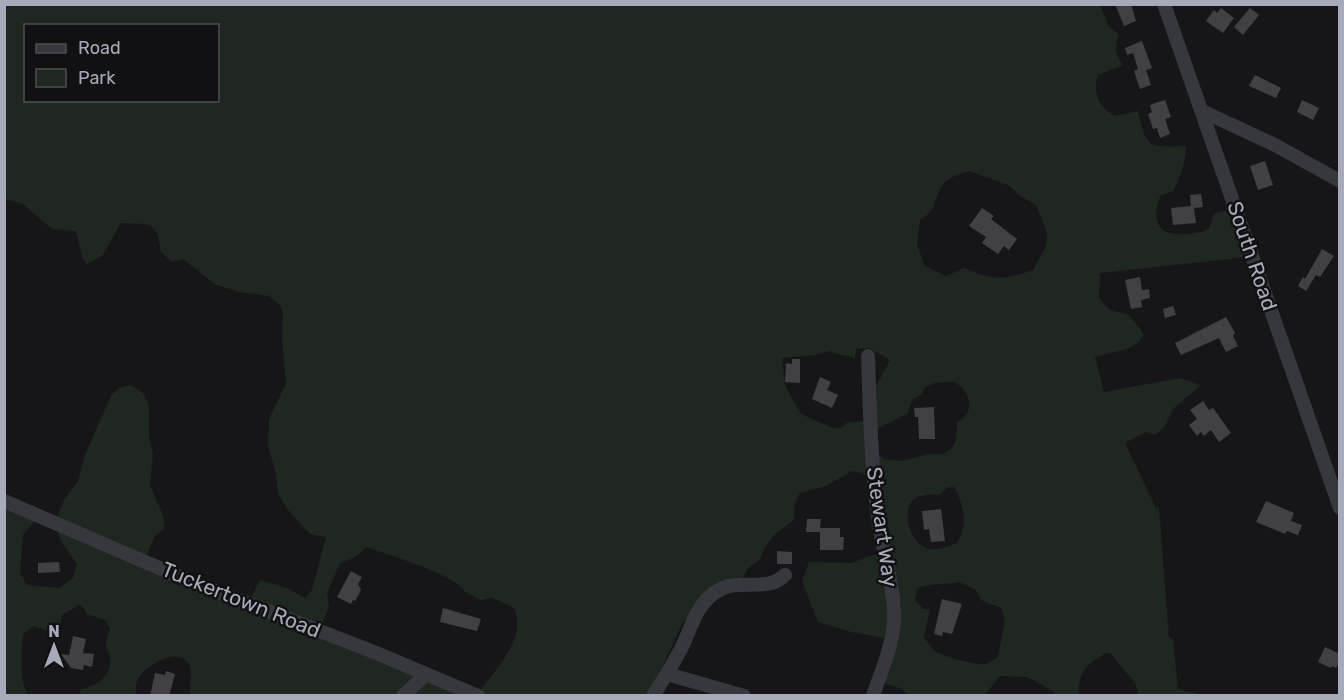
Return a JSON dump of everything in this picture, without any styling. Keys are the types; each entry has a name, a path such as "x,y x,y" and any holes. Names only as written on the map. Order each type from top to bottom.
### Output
{"street":[{"name":"South Road","path":"1164,4 1340,508"},
{"path":"1202,111 1275,145 1340,181"},
{"name":"Stewart Way","path":"868,356 873,477 887,572 894,603 894,623 873,696"},
{"name":"Tuckertown Road","path":"4,501 181,578 478,696"},
{"path":"653,696 667,674 705,600 719,590 730,586 770,584 779,582 785,575"},
{"path":"404,696 426,674"},
{"path":"667,674 744,696"}],"green space":[{"path":"5,5 1100,5 1109,27 1119,34 1116,50 1123,65 1098,75 1096,87 1101,104 1115,116 1138,111 1144,133 1151,143 1164,146 1186,146 1182,169 1173,191 1161,195 1159,199 1156,213 1160,227 1172,233 1200,232 1209,228 1214,214 1234,208 1249,257 1100,273 1099,298 1110,310 1129,315 1144,334 1141,340 1130,347 1095,357 1104,392 1180,378 1201,385 1173,409 1164,428 1155,435 1146,432 1125,443 1156,508 1159,507 1169,637 1173,639 1178,689 1204,695 1139,695 1135,683 1110,653 1105,653 1085,669 1080,682 1079,695 1055,695 1053,691 1027,677 1000,676 984,696 908,695 902,689 878,681 890,639 851,632 818,622 802,581 809,562 852,563 869,556 883,554 869,480 862,473 852,471 826,486 800,493 795,503 794,520 774,535 765,547 760,560 748,568 741,581 742,589 718,597 683,622 649,695 190,695 190,666 183,659 169,657 143,672 137,681 136,695 79,695 81,689 93,686 103,679 109,669 110,656 106,639 110,629 105,620 87,614 79,605 62,615 58,635 34,626 23,634 22,675 29,695 5,695 4,500 40,515 23,535 20,573 27,585 59,588 73,578 77,564 60,540 55,521 64,500 78,481 84,457 111,396 119,388 131,385 143,393 149,405 149,437 153,453 150,485 164,518 164,529 155,536 145,559 249,601 260,580 287,588 305,598 312,590 326,537 310,534 288,510 278,494 276,474 268,446 269,419 286,384 281,306 269,296 239,292 216,285 183,259 172,262 161,252 158,235 151,226 145,224 121,223 103,255 87,264 75,231 52,229 23,204 5,199","holes":["969,171 1008,185 1036,205 1047,233 1046,246 1033,270 998,278 964,268 946,276 925,266 917,245 920,220 933,208 943,184","869,348 890,360 870,397 869,421 848,422 843,427 833,428 801,414 785,385 782,358 830,351 855,359 856,349","955,382 968,397 969,408 963,418 957,422 956,441 952,448 943,454 927,454 903,461 884,459 874,451 875,430 907,414 913,399 921,395 925,387 935,383","954,487 960,501 963,529 957,543 940,549 930,549 924,547 913,536 908,521 909,506 916,498 941,494 946,488","366,547 435,572 481,600 492,598 514,608 517,620 513,642 508,653 479,692 320,628 329,607 327,593 340,563 354,558","959,582 976,590 981,600 1001,608 1005,619 998,657 989,663 976,664 940,654 924,637 930,609 923,609 915,600 917,588"]}],"building":[{"path":"1115,4 1131,4 1136,21 1124,26"},
{"path":"1221,8 1234,18 1223,33 1206,21 1214,10 1217,13"},
{"path":"1250,8 1259,15 1243,35 1234,27"},
{"path":"1142,41 1152,68 1146,70 1151,85 1140,89 1134,71 1138,69 1133,53 1127,55 1125,48"},
{"path":"1255,75 1281,88 1276,98 1249,86"},
{"path":"1165,100 1171,117 1165,119 1170,134 1160,138 1157,128 1153,129 1148,114 1152,112 1150,106 1152,104"},
{"path":"1302,100 1319,108 1313,120 1297,112"},
{"path":"1265,161 1273,185 1258,190 1250,166"},
{"path":"1201,194 1203,207 1194,208 1196,223 1173,225 1171,208 1191,206 1190,195"},
{"path":"982,208 994,216 991,219 1017,239 1009,250 1004,246 998,254 982,243 986,237 969,226"},
{"path":"1322,249 1334,256 1320,277 1316,275 1306,291 1298,286 1303,277 1305,279"},
{"path":"1140,277 1142,290 1149,289 1150,298 1141,300 1142,307 1131,309 1125,280"},
{"path":"1173,306 1176,315 1165,318 1163,309"},
{"path":"1226,317 1235,333 1233,336 1238,346 1226,352 1219,338 1181,355 1175,343"},
{"path":"792,359 800,359 800,383 785,382 786,363 792,364"},
{"path":"820,377 831,382 827,390 838,395 832,408 812,399"},
{"path":"1203,401 1209,410 1213,408 1231,433 1219,442 1211,430 1204,436 1201,432 1197,436 1189,425 1197,419 1190,410"},
{"path":"934,407 935,439 919,439 918,417 915,417 914,408"},
{"path":"1266,501 1294,513 1291,521 1302,525 1298,535 1287,531 1285,534 1256,522"},
{"path":"941,509 945,541 931,542 929,529 924,530 922,511"},
{"path":"807,519 821,519 820,528 840,528 840,537 844,537 843,550 820,550 820,532 806,532"},
{"path":"777,551 792,552 792,564 777,564"},
{"path":"59,562 60,572 38,573 38,563"},
{"path":"351,571 362,577 358,584 361,590 351,604 337,597"},
{"path":"942,599 962,604 952,634 943,632 942,636 934,634"},
{"path":"443,608 481,619 477,631 440,622"},
{"path":"73,636 86,639 83,653 94,654 92,667 84,665 83,670 71,668 61,654 69,655"},
{"path":"1325,647 1340,654 1336,668 1318,662"},
{"path":"166,671 175,674 169,696 150,696 155,673 165,675"}]}
